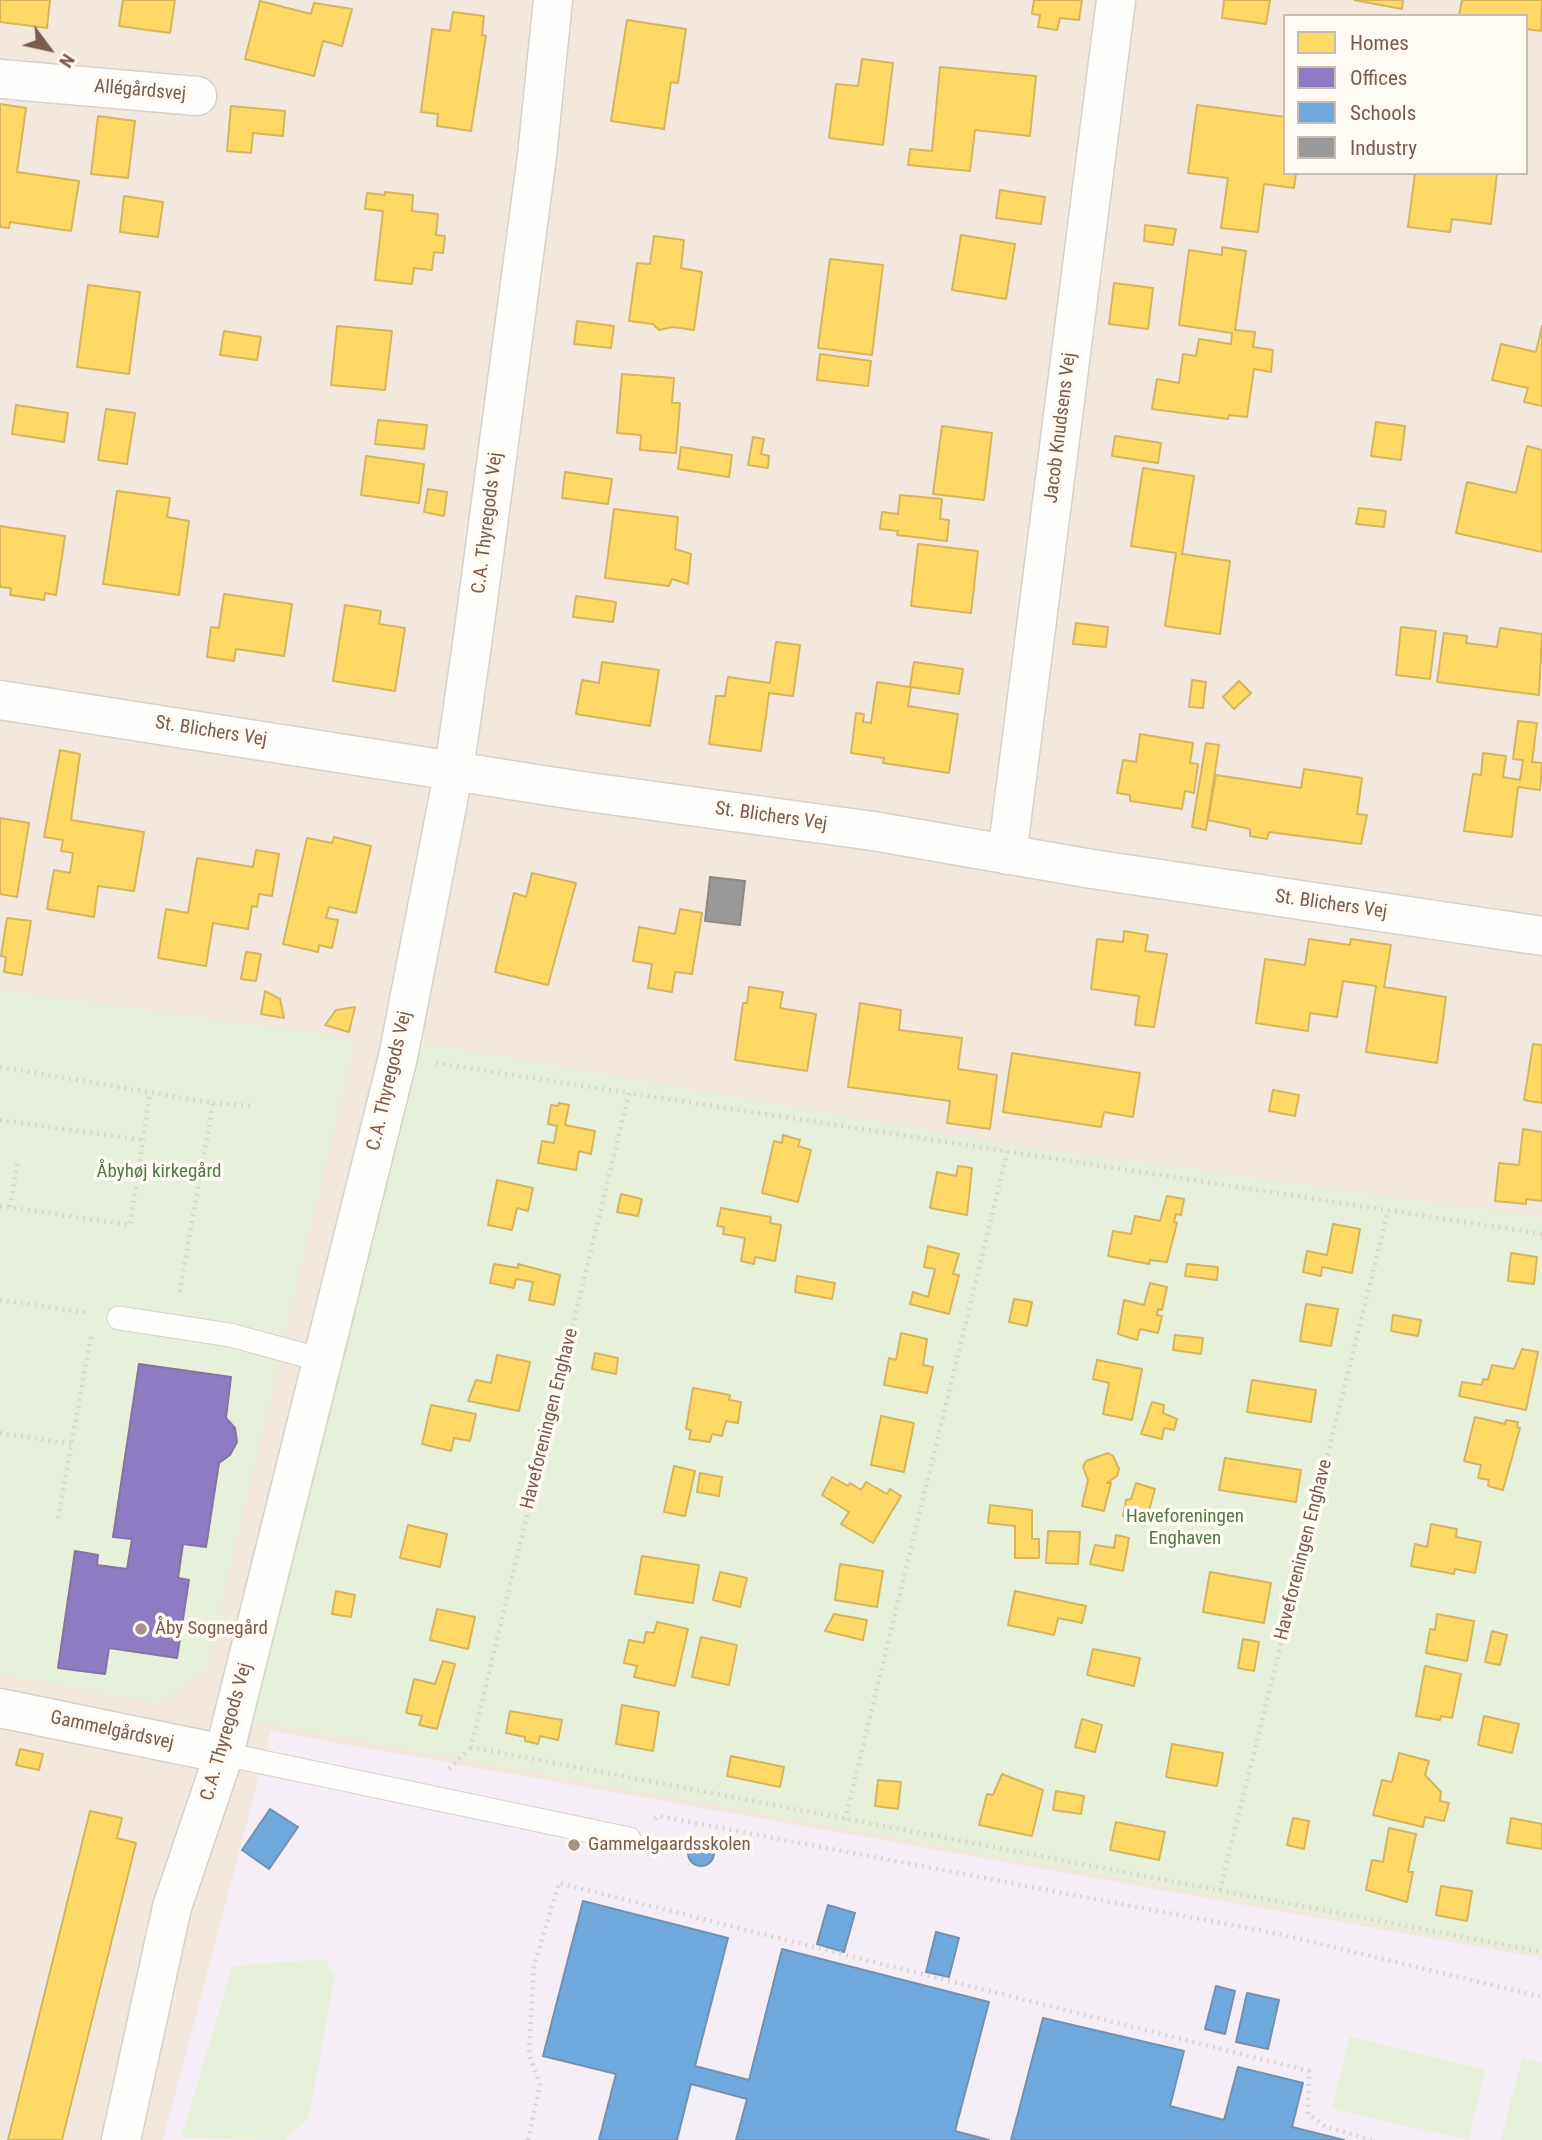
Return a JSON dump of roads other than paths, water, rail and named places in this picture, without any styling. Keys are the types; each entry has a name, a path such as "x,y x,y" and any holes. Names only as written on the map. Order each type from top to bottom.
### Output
{"street":[{"name":"C.A. Thyregods Vej","path":"121,2140 172,1907 225,1754 398,1057 454,770 537,156 553,0"},
{"name":"Jacob Knudsens Vej","path":"1007,855 1116,0"},
{"name":"Allégårdsvej","path":"0,79 197,96"},
{"name":"St. Blichers Vej","path":"0,700 581,792 873,831 1007,855 1542,936"},
{"name":"Gammelgårdsvej","path":"0,1708 225,1754"}],"lane":[{"path":"119,1318 230,1335 322,1360"},
{"path":"225,1754 629,1839"}],"place":[{"name":"Åby Sognegård","path":"141,1629"},
{"name":"Gammelgaardsskolen","path":"574,1845"}],"park label":[{"name":"Åbyhøj kirkegård","path":"159,1172"},
{"name":"Haveforeningen Enghaven","path":"1185,1528"}]}
